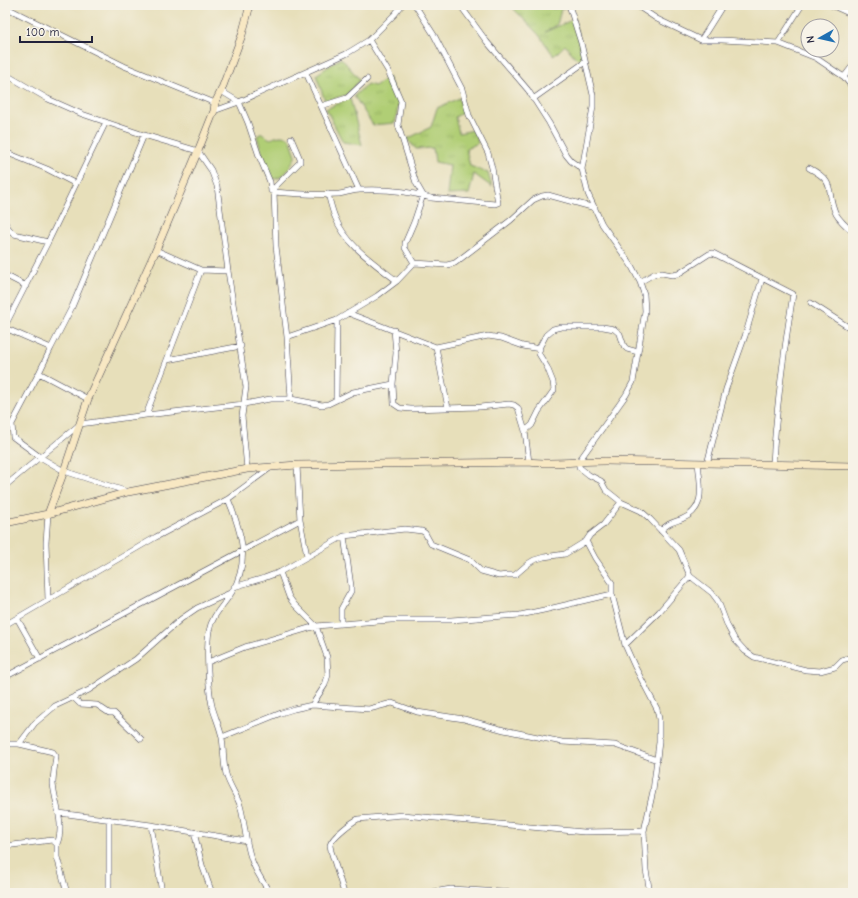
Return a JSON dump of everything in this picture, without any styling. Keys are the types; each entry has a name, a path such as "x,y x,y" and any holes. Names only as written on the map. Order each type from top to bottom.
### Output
{"main road":[{"path":"48,514 88,399 156,250 214,111 215,103 242,35 250,5"},
{"path":"6,523 48,514 128,492 247,469 273,466 529,462 546,464 579,461 853,466"}],"street":[{"path":"214,111 239,102 346,54 369,40 402,5"},
{"path":"272,191 298,194 340,194 359,190 390,191 423,195 431,198 495,204 498,203 488,153 470,115 462,89 434,35 414,5"},
{"path":"460,5 487,42 533,99 549,123 566,155 571,161 582,169"},
{"path":"570,5 591,83 593,101 582,169 588,194 602,224 631,265 640,282 644,294 645,311 633,382 626,395 579,461 579,467 589,475 601,481 606,490 621,502 641,512 650,519 679,550 690,576 712,593 718,601 728,627 735,640 754,657 806,670 820,671 835,667 842,660 853,658"},
{"path":"636,5 656,19 701,40 778,43 816,58 844,77 853,88"},
{"path":"701,40 723,5"},
{"path":"778,43 802,5"},
{"path":"831,5 853,15"},
{"path":"5,7 124,66 215,103"},
{"path":"369,40 388,71 401,100 398,125 416,183 423,195 405,243 405,248 414,263"},
{"path":"533,99 585,62"},
{"path":"844,77 853,65"},
{"path":"306,73 359,190"},
{"path":"5,74 48,99 82,114 198,151 211,170 217,186 228,271 241,346 246,387 242,424 247,469"},
{"path":"321,106 347,98 367,79"},
{"path":"221,91 239,102 270,182 287,337 291,399"},
{"path":"51,348 5,327 106,122"},
{"path":"128,492 64,471 40,457 12,437 11,432 12,424 72,307 144,135"},
{"path":"272,191 300,162 291,138"},
{"path":"5,152 47,169 76,184"},
{"path":"809,168 820,173 829,185 832,204 837,215 853,232"},
{"path":"328,194 335,218 353,245 397,281"},
{"path":"414,263 447,265 455,263 511,220 533,200 542,196 548,195 595,208"},
{"path":"5,223 14,234 48,242"},
{"path":"156,250 201,270 228,271"},
{"path":"640,282 654,274 678,274 709,254 713,253 762,280 792,294 782,362 772,464"},
{"path":"287,337 337,320 377,296 397,281 414,263"},
{"path":"146,415 201,270"},
{"path":"5,275 26,286"},
{"path":"707,464 726,389 745,336 762,280"},
{"path":"811,303 853,330"},
{"path":"348,313 436,347 488,336 495,336 523,346 540,349"},
{"path":"336,399 337,320"},
{"path":"525,431 532,425 539,411 554,390 548,367 539,354 539,348 546,335 553,330 561,327 603,327 614,329 620,334 627,349 638,352"},
{"path":"394,330 396,353 393,384 394,404 400,408 411,409 514,405 518,408 525,431 529,462"},
{"path":"167,360 241,346"},
{"path":"436,347 448,408"},
{"path":"39,373 88,399"},
{"path":"5,486 80,424 244,404 270,399 291,399 328,404 336,399 360,390 393,384"},
{"path":"372,465 653,462"},
{"path":"661,531 668,524 690,514 698,504 701,498 698,463"},
{"path":"297,465 300,520 307,556"},
{"path":"5,625 156,537 228,499 273,466"},
{"path":"228,499 241,534 242,552 240,572 233,589 217,611 209,630 207,648 210,693 212,707 222,737 226,774 239,803 244,819 250,858 270,893"},
{"path":"19,744 35,723 55,706 89,690 136,659 181,619 197,608 233,589 280,572 344,536 405,529 422,531 425,532 431,544 470,560 482,571 499,576 515,575 529,562 544,557 565,554 586,541 590,535 603,525 621,502"},
{"path":"48,514 46,543 48,600"},
{"path":"5,677 300,520"},
{"path":"5,534 6,523"},
{"path":"341,624 341,609 351,590 344,536"},
{"path":"586,541 595,558 612,583 612,594 626,645 634,665 658,709 659,742 657,760 653,791 644,831 646,870 650,893"},
{"path":"280,572 289,597 316,626 327,657 328,675 325,685 312,705"},
{"path":"626,645 659,612 690,576"},
{"path":"208,662 245,647 316,626 391,620 451,620 520,615 612,594"},
{"path":"17,618 40,659"},
{"path":"74,698 80,704 97,706 114,713 141,739"},
{"path":"222,737 281,713 312,705 368,709 392,703 417,712 464,719 504,730 562,742 615,745 657,760"},
{"path":"5,744 19,744 53,752 56,756 53,785 59,813 60,840 57,844 57,857 68,893"},
{"path":"59,813 151,825 247,841"},
{"path":"344,893 330,845 333,839 352,822 358,819 403,815 584,832 644,831"},
{"path":"109,819 109,893"},
{"path":"151,825 162,893"},
{"path":"194,832 202,865 212,893"},
{"path":"5,846 52,840 57,844"},
{"path":"431,893 451,889 518,893"}],"green space":[{"path":"513,5 548,5 554,9 560,5 568,5 569,7 561,9 557,25 545,32 574,19 585,62 576,58 565,45 554,56 539,35 512,7"},
{"path":"341,58 360,80 346,95 325,101 316,75"},
{"path":"388,77 399,102 395,123 373,125 354,96 367,84 375,86"},
{"path":"350,98 362,145 343,142 326,109"},
{"path":"459,98 464,112 455,117 459,133 474,130 478,143 466,149 470,166 488,173 492,187 474,174 469,194 447,195 450,165 435,162 433,148 416,149 407,139 431,127 437,108"},
{"path":"262,133 270,139 282,136 288,137 296,155 287,172 276,179 271,179 268,174 257,136"}]}
